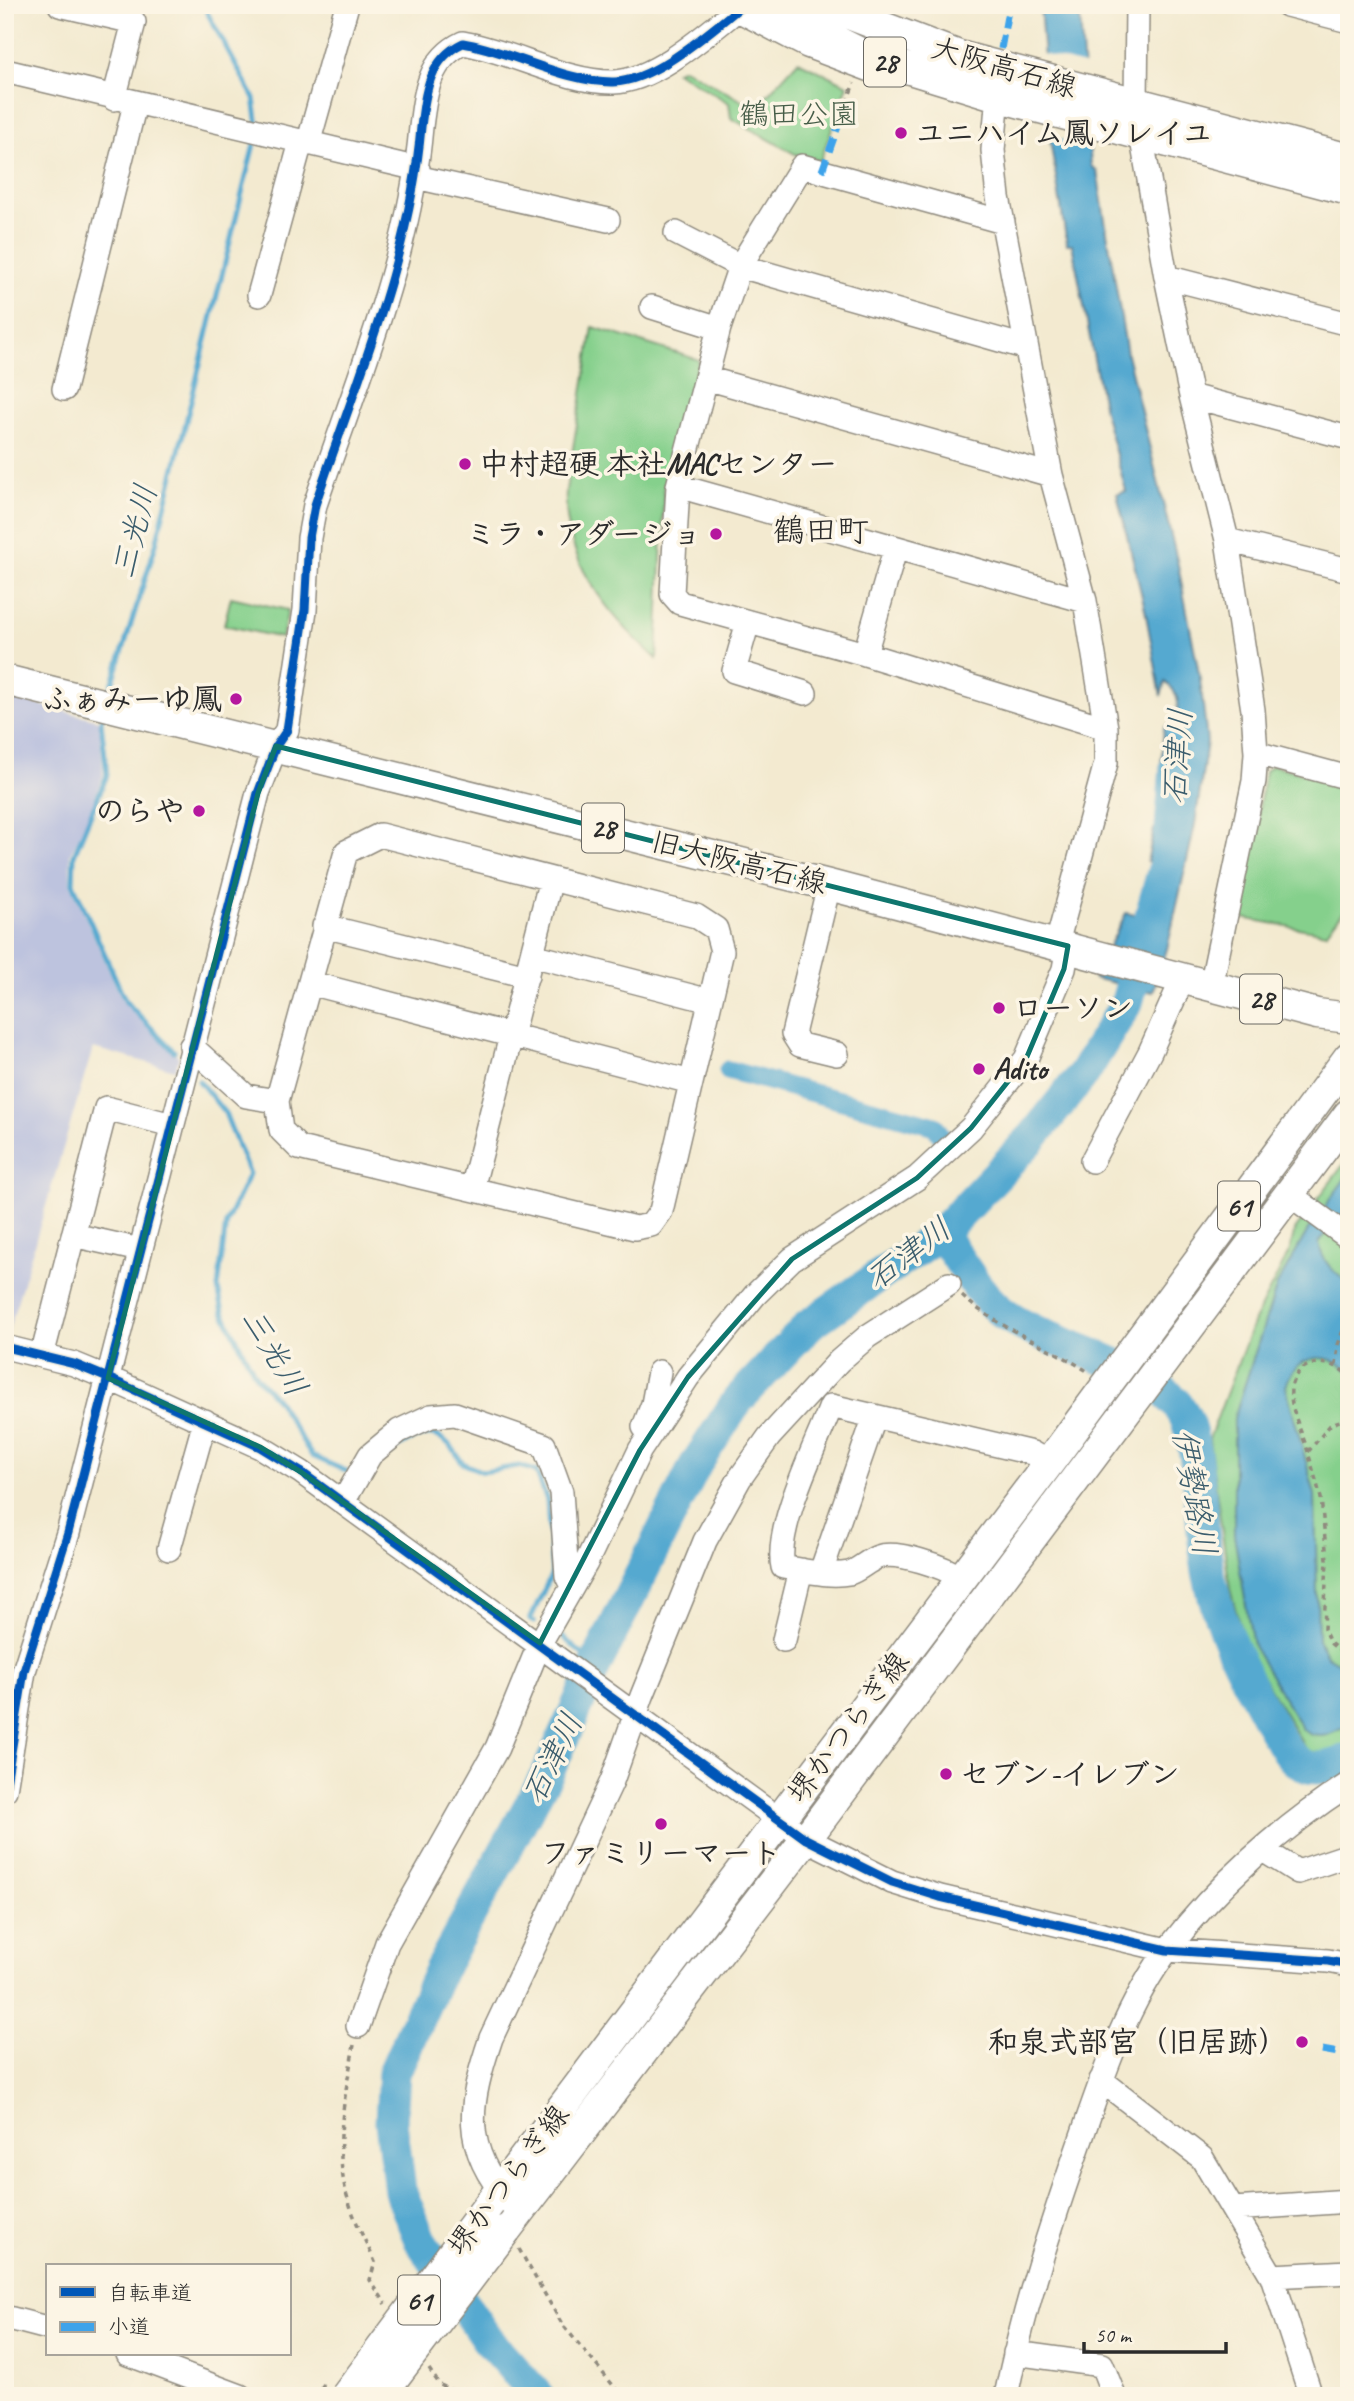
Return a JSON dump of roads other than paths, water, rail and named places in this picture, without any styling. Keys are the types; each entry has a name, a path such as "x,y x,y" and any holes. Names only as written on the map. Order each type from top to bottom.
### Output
{"main road":[{"name":"大阪高石線","path":"825,5 958,70 1111,126 1349,190"},
{"name":"大阪高石線","path":"742,7 864,55 958,70"},
{"name":"大阪高石線","path":"1008,89 1108,97 1349,159"},
{"name":"旧大阪高石線","path":"5,681 829,885 1317,1014 1349,1018"},
{"name":"堺かつらぎ線","path":"380,2396 504,2209 778,1818 1049,1463 1111,1369 1349,1057"},
{"name":"堺かつらぎ線","path":"346,2396 504,2209 806,1839 1147,1383 1299,1201 1349,1114"}],"street":[{"path":"60,5 134,22 125,101 64,388"},
{"path":"260,295 347,5"},
{"path":"858,5 958,70"},
{"path":"1092,1161 1189,980 1254,780 1256,753 1253,710 1227,540 1191,396 1166,277 1144,135 1136,105 1137,5"},
{"path":"1287,5 1349,21"},
{"path":"5,1790 15,1668 68,1534 258,793 276,746 287,730 305,610 309,538 315,505 399,256 417,173 425,90 436,65 448,50 463,43 478,45 588,79 615,82 634,78 666,62 742,7"},
{"path":"5,71 608,220"},
{"path":"358,2026 387,1943 497,1748 543,1646 640,1450 688,1377 755,1295 792,1259 917,1178 971,1128 1026,1059 1065,969 1106,763 1106,728 1085,601 1051,475 1024,347 1003,222 993,150 1008,89"},
{"path":"1003,222 802,166 740,266 719,328 678,486 672,594 680,603 865,654 1106,728"},
{"path":"676,233 740,266 1024,347"},
{"path":"1166,277 1349,324"},
{"path":"652,307 719,328"},
{"path":"706,378 1051,475"},
{"path":"1191,396 1349,438"},
{"path":"678,486 895,550 1085,601"},
{"path":"1227,540 1349,570"},
{"path":"865,654 895,550"},
{"path":"748,622 734,671 805,692"},
{"path":"1256,753 1349,778"},
{"path":"380,835 696,916 716,929 722,951 661,1211 652,1225 635,1228 299,1148 281,1130 277,1101 324,926 346,852 380,835"},
{"path":"472,1189 551,879"},
{"path":"829,885 816,979 793,1034 800,1045 837,1054"},
{"path":"324,926 710,1000"},
{"path":"310,983 691,1082"},
{"path":"191,1046 246,1096 277,1101"},
{"path":"42,1356 106,1108 172,1125"},
{"path":"1299,1201 1343,1234"},
{"path":"73,1235 140,1250"},
{"path":"504,2209 477,2150 472,2129 479,2074 491,2038 612,1782 631,1711 705,1541 740,1478 769,1437 839,1361 867,1336 949,1284"},
{"path":"5,1347 108,1378 260,1447 342,1502 543,1646 806,1839 892,1882 940,1897 1167,1950 1328,1961 1349,1965"},
{"path":"640,1450 639,1440 653,1404 659,1372"},
{"path":"961,1578 946,1568 888,1555 878,1557 851,1572 783,1567 780,1554 784,1528 831,1406 1032,1453 1049,1463"},
{"path":"342,1502 370,1455 399,1432 431,1416 455,1414 544,1445 561,1492 568,1576 572,1586"},
{"path":"784,1640 875,1416"},
{"path":"169,1549 205,1421"},
{"path":"1006,2396 1041,2252 1113,2046 1167,1950 1211,1898 1264,1850 1349,1784"},
{"path":"1264,1850 1298,1872 1349,1855"},
{"path":"1101,2080 1202,2158 1272,2276 1311,2396"},
{"path":"1234,2209 1349,2200"},
{"path":"1272,2276 1349,2272"},
{"path":"5,2317 46,2328"},
{"path":"1015,2353 1102,2365 1114,2396"},
{"path":"133,2356 240,2396"}],"water":[{"path":"1040,5 1079,5 1091,166 1097,171 1127,354 1177,560 1200,679 1205,722 1207,742 1195,825 1167,949 1153,992 1093,978 1126,913 1152,918 1158,915 1156,910 1167,871 1164,862 1147,862 1154,829 1173,828 1173,813 1158,803 1164,728 1176,720 1178,703 1176,694 1165,682 1161,696 1145,609 1117,494 1126,491 1104,411 1072,244 1067,244 1050,140"},
{"path":"1349,1173 1349,1207 1319,1242 1322,1255 1329,1266 1349,1283 1349,1371 1331,1360 1312,1359 1296,1368 1286,1387 1315,1495 1318,1640 1327,1656 1349,1669 1349,1725 1331,1734 1315,1736 1303,1730 1253,1646 1234,1535 1234,1418 1277,1285 1308,1230"}],"waterway":[{"name":"三光川","path":"203,5 254,98 258,126"},
{"name":"三光川","path":"108,698 156,544 256,136"},
{"name":"三光川","path":"103,714 101,721 107,775 74,855 73,883 126,1002 174,1051"},
{"name":"石津川","path":"538,2396 487,2339 420,2240 400,2190 391,2122 394,2073 440,1970 548,1772 595,1666 696,1464 738,1400 810,1324 941,1233 1032,1138 1084,1073 1127,1002 1169,851 1176,768"},
{"path":"728,1070 935,1126 944,1140"},
{"name":"三光川","path":"199,1081 225,1113 249,1174 226,1223 218,1288 223,1312 255,1375 277,1400 312,1456 346,1471"},
{"name":"伊勢路川","path":"941,1233 974,1282 998,1309 1044,1335 1131,1371 1156,1386 1176,1403 1188,1424 1193,1442 1209,1576 1226,1632 1240,1665 1282,1744 1298,1762 1307,1767 1319,1768 1349,1759"},
{"name":"三光川","path":"390,1453 412,1439 430,1435 447,1442 462,1463 483,1472 519,1466 536,1471 547,1500 552,1573 530,1620 534,1622"},
{"name":"三光川","path":"563,1637 595,1666"}],"place":[{"name":"ユニハイム鳳ソレイユ","path":"901,133"},
{"name":"中村超硬 本社MACセンター","path":"465,464"},
{"name":"ミラ・アダージョ","path":"716,534"},
{"name":"ふぁみーゆ鳳","path":"236,699"},
{"name":"のらや","path":"199,811"},
{"name":"ローソン","path":"999,1008"},
{"name":"Adito","path":"979,1069"},
{"name":"セブン-イレブン","path":"946,1774"},
{"name":"ファミリーマート","path":"661,1824"},
{"name":"和泉式部宮（旧居跡）","path":"1302,2042"}],"district":[{"name":"鶴田町","path":"821,530"}],"park label":[{"name":"鶴田公園","path":"799,114"}]}
